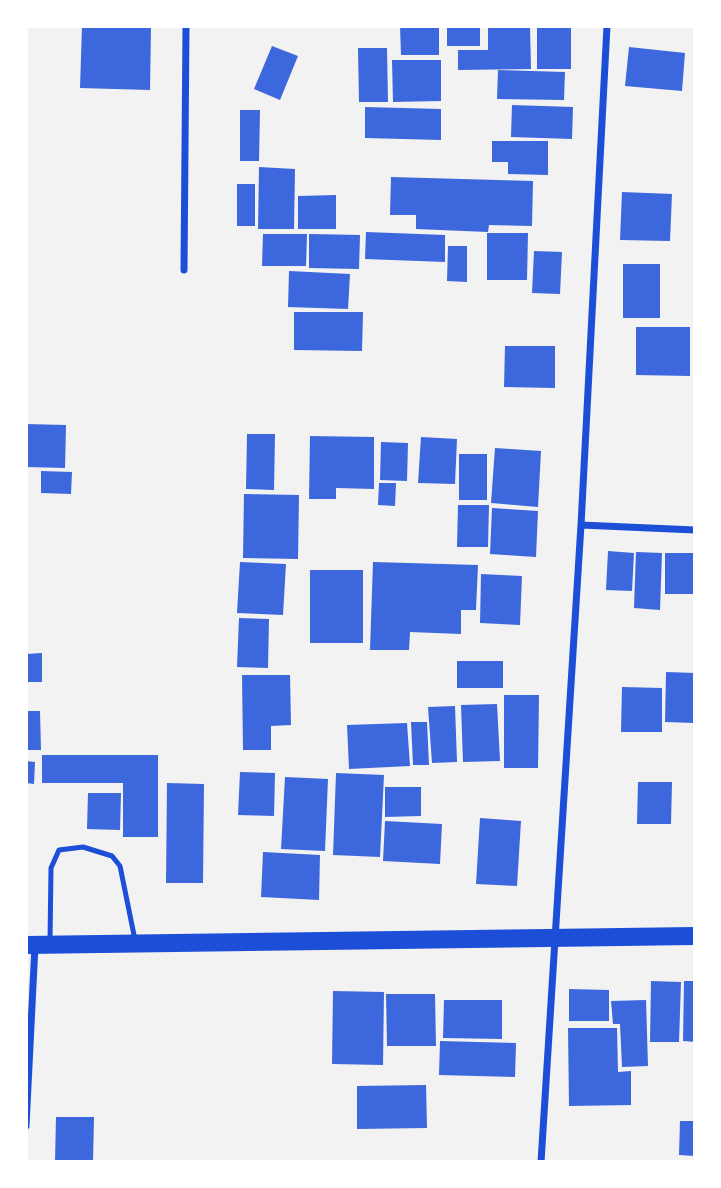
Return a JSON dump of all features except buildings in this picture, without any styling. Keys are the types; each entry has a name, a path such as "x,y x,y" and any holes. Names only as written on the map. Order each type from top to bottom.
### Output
{"main road":[{"path":"37,944 695,936"}],"street":[{"path":"184,270 186,26"},
{"path":"541,1162 581,525 607,26"},
{"path":"581,525 695,530"},
{"path":"26,1126 37,944"}],"lane":[{"path":"37,944 51,868 59,850 83,847 112,856 120,866 136,943"}]}
